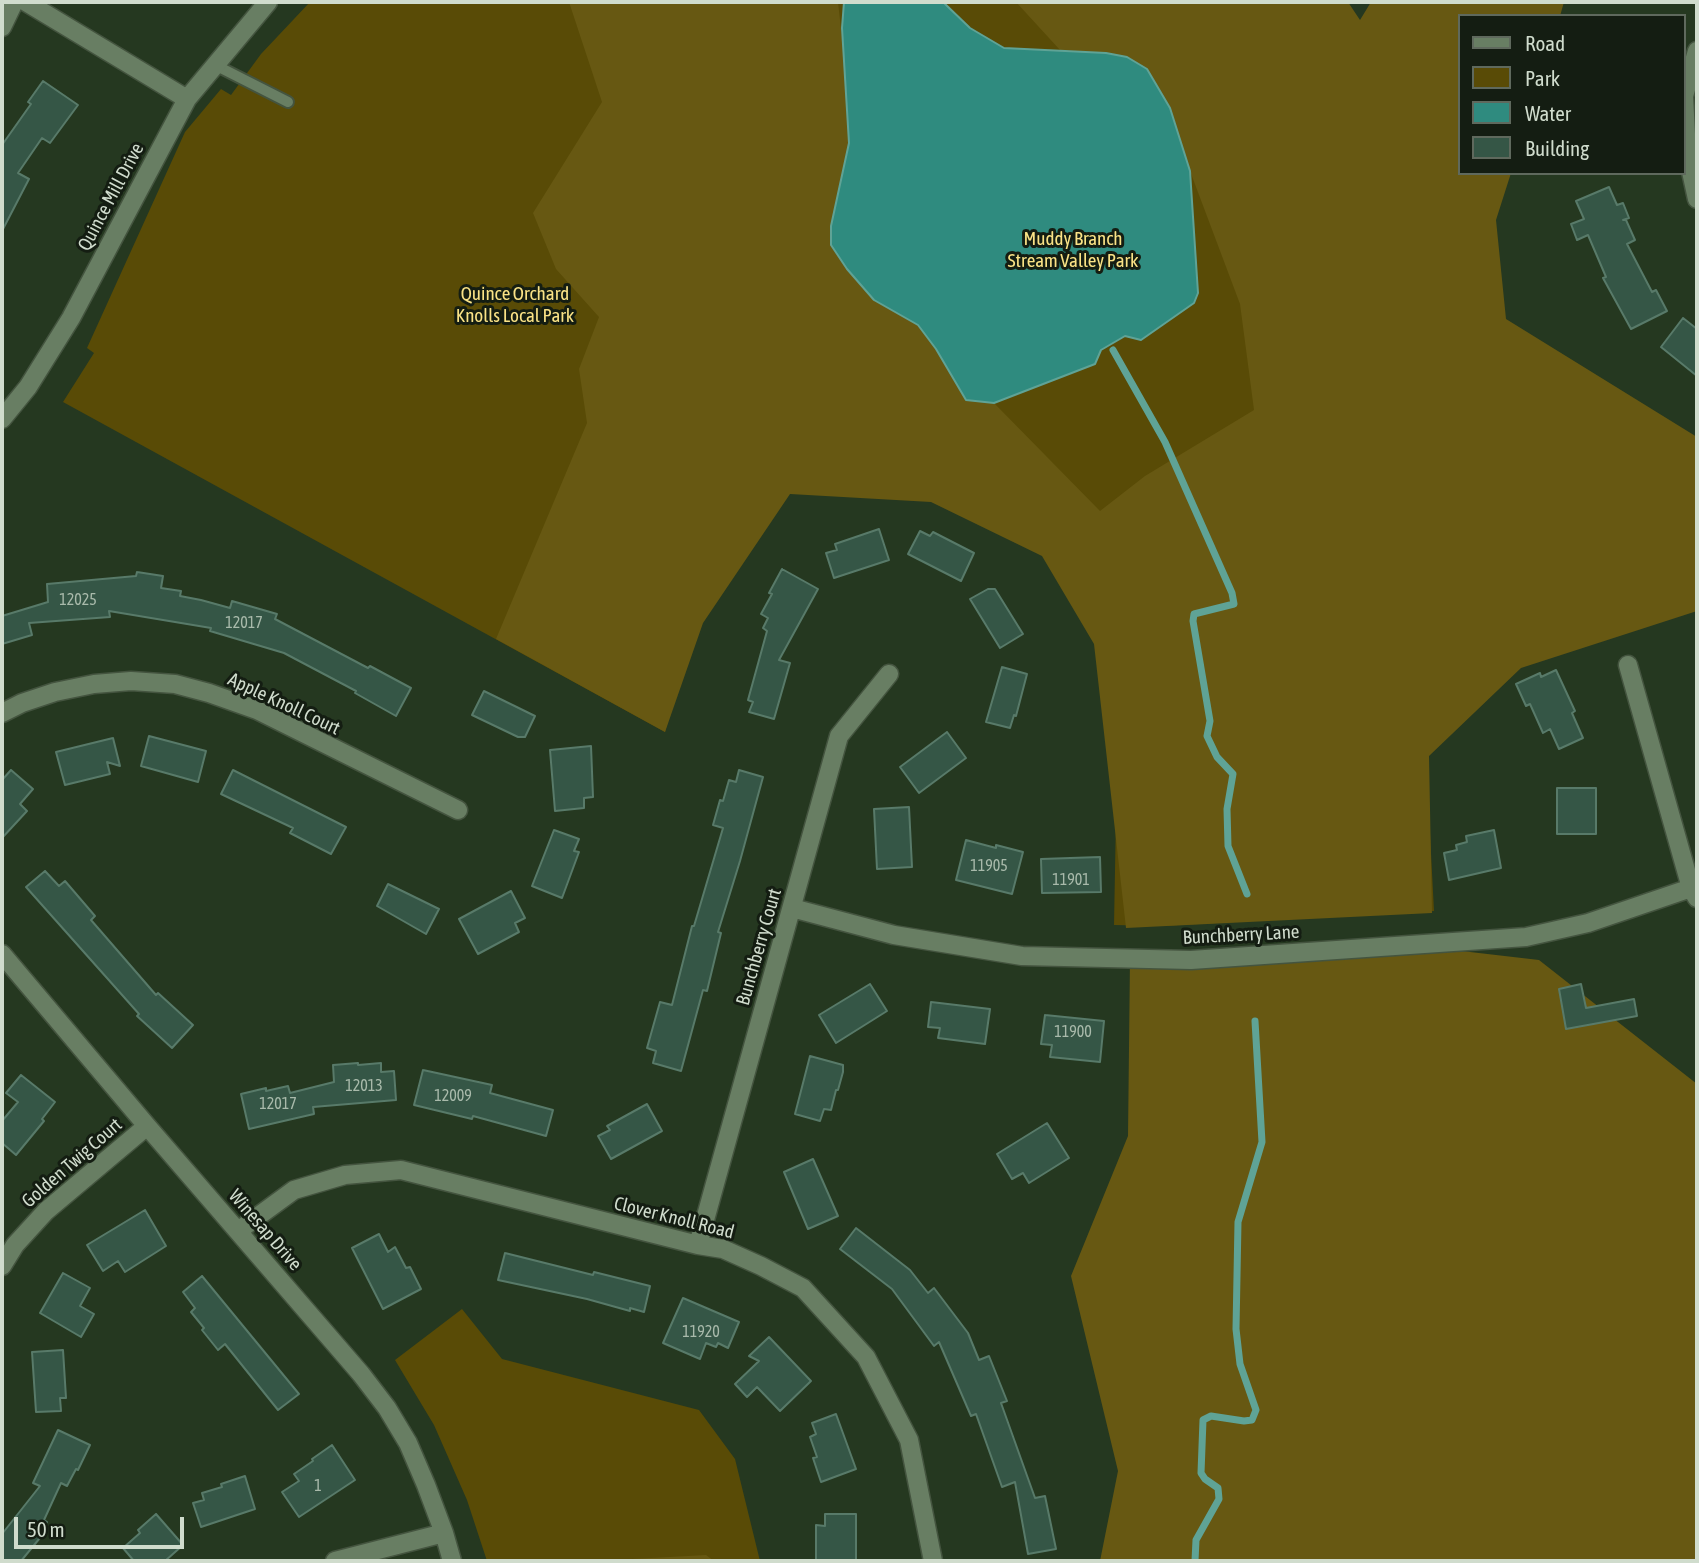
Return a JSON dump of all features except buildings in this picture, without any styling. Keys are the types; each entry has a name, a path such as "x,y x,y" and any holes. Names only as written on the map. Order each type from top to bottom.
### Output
{"street":[{"path":"2,27 15,2"},
{"path":"26,2 187,99"},
{"name":"Quince Mill Drive","path":"2,419 28,387 71,318 187,99 268,2"},
{"path":"1685,93 1697,51"},
{"path":"1685,115 1687,153 1697,199"},
{"path":"1628,665 1694,893"},
{"name":"Bunchberry Court","path":"698,1245 839,736 889,674"},
{"name":"Apple Knoll Court","path":"2,713 55,692 94,684 131,681 175,684 209,692 257,710 458,810"},
{"name":"Bunchberry Lane","path":"792,908 894,935 1022,957 1191,960 1526,937 1588,923 1694,893"},
{"name":"Winesap Drive","path":"2,954 361,1374 387,1408 426,1485 452,1561"},
{"name":"Golden Twig Court","path":"2,1266 15,1245 46,1211 147,1126"},
{"name":"Clover Knoll Road","path":"238,1231 294,1190 345,1175 401,1170 723,1249 761,1266 803,1288 866,1357 909,1440 933,1561"},
{"path":"335,1561 444,1534"}],"lane":[{"path":"215,65 288,102"}],"green space":[{"path":"310,2 1300,2 1426,756 1434,911 1163,926 1114,925 1117,761 1092,597 1040,516 818,453 696,623 665,732 63,402 94,353 87,348 185,132 221,89 231,95 261,54"},
{"path":"462,1309 502,1359 699,1410 735,1459 760,1561 487,1561 467,1500 434,1425 395,1360"}],"shaded area":[{"path":"569,2 838,2 847,83 849,143 831,226 831,245 874,300 918,325 936,349 966,400 994,403 1100,511 1145,476 1254,410 1240,304 1190,171 1170,108 1147,69 1127,57 1060,50 1016,2 1348,2 1360,20 1371,2 1564,2 1561,14 1458,14 1458,175 1510,175 1496,220 1506,319 1697,437 1697,611 1521,668 1429,756 1432,913 1126,928 1094,644 1042,556 931,502 790,494 703,623 665,732 496,639 587,423 579,369 599,317 556,269 533,213 602,102"},
{"path":"1410,945 1539,960 1697,1084 1697,1561 1100,1561 1118,1471 1071,1276 1128,1136 1130,959"},
{"path":"706,1555 714,1561 613,1561 614,1560"}],"water":[{"path":"844,2 943,2 970,28 1004,48 1106,53 1127,57 1147,69 1170,108 1190,171 1198,293 1194,303 1141,340 1125,336 1101,350 1095,364 994,403 966,400 936,349 918,325 874,300 847,269 831,245 831,226 849,143 842,28"}],"waterway":[{"path":"1113,350 1165,442 1232,593 1234,604 1194,614 1193,621 1210,721 1207,736 1217,757 1233,774 1227,809 1228,846 1247,894"},
{"path":"1195,1561 1196,1540 1219,1499 1218,1488 1201,1473 1203,1420 1211,1416 1252,1420 1256,1410 1240,1364 1236,1329 1238,1222 1262,1142 1255,1021"}],"park label":[{"name":"Muddy Branch Stream Valley Park","path":"1073,250"},
{"name":"Quince Orchard Knolls Local Park","path":"515,305"}]}
